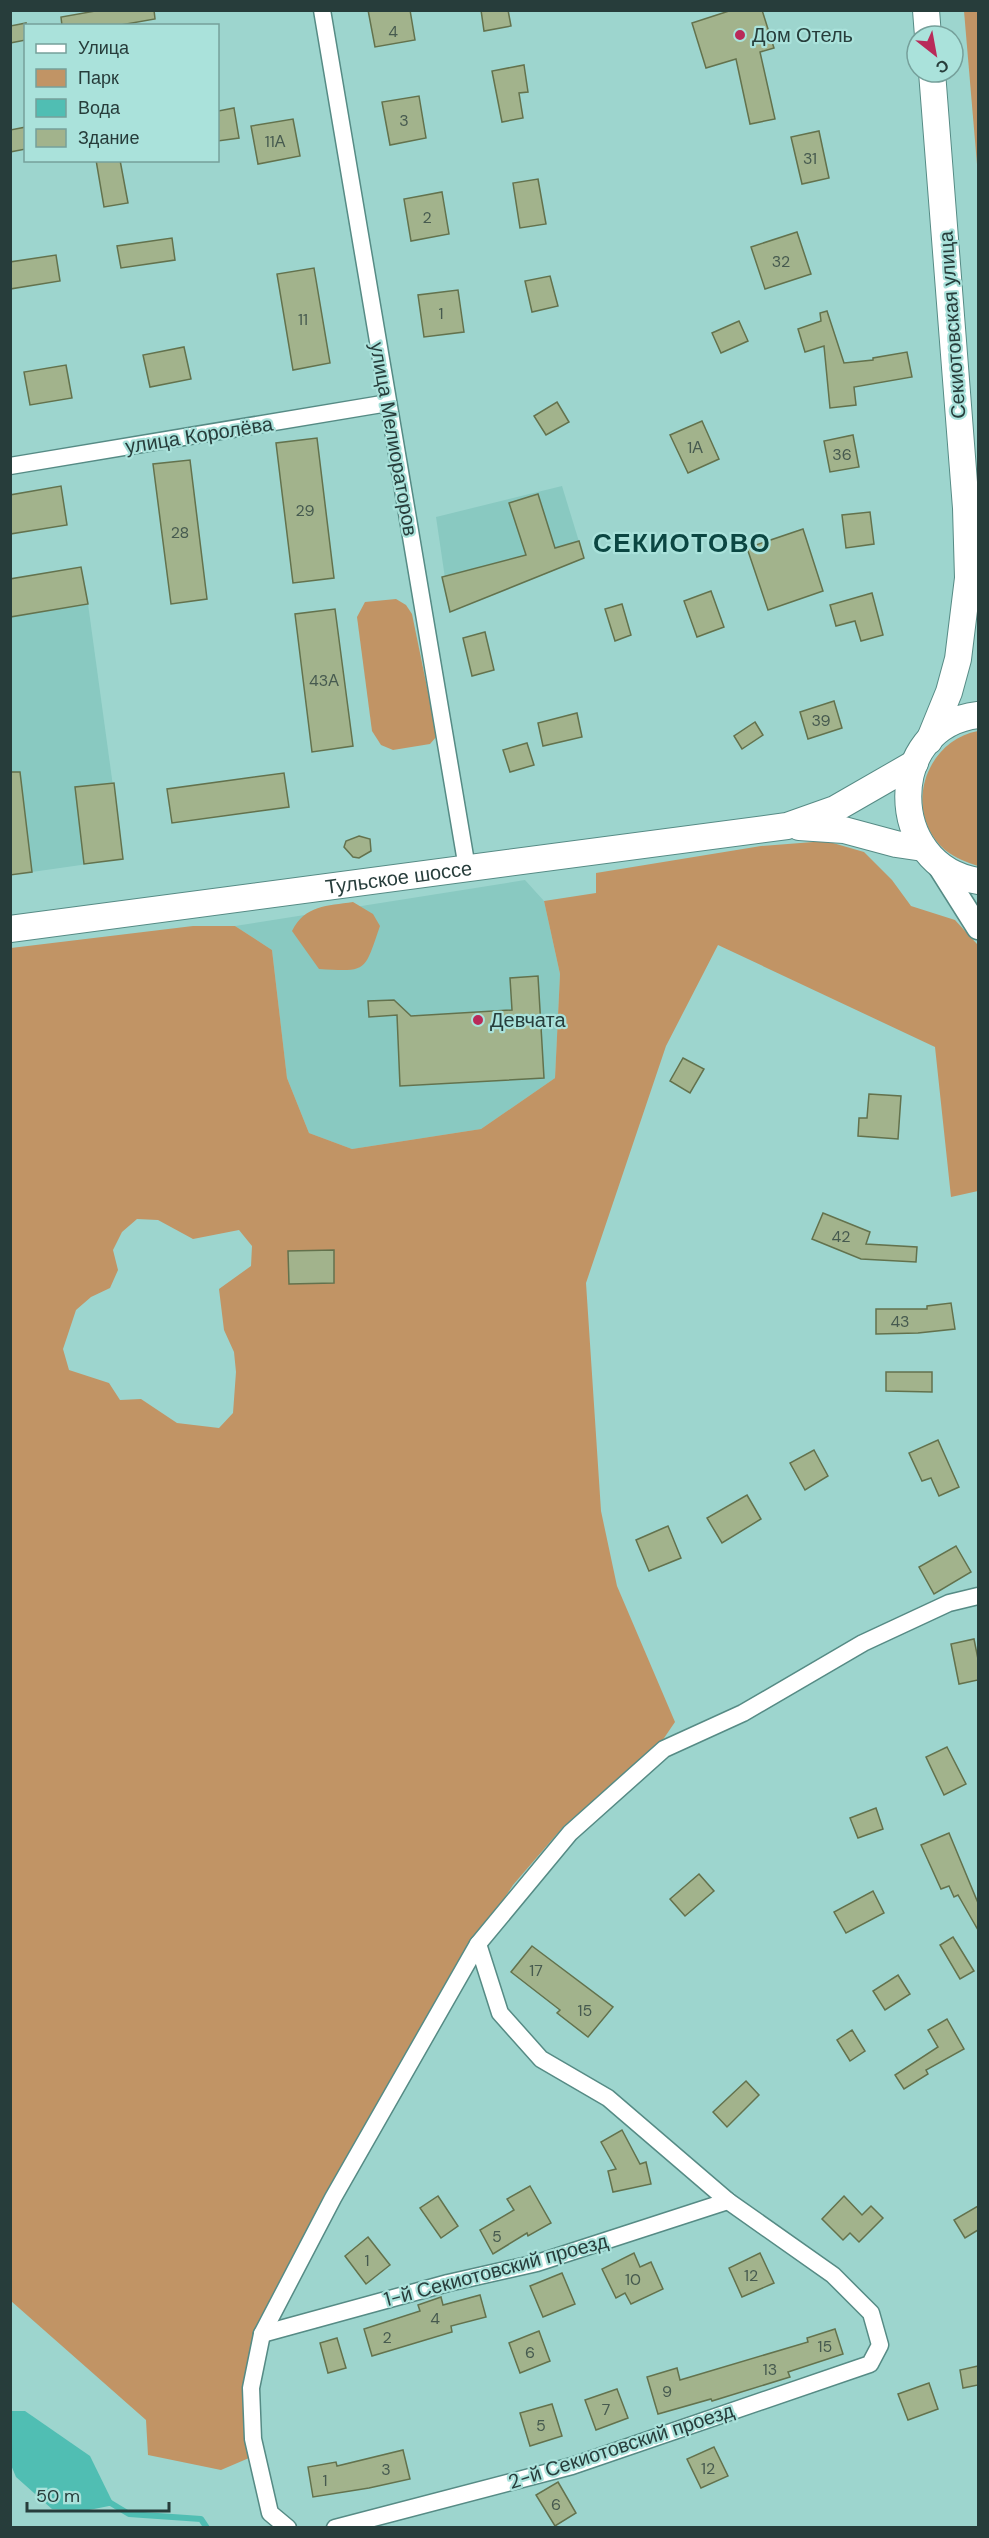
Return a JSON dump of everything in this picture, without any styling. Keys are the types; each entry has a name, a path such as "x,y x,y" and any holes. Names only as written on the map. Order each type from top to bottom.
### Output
{"main road":[{"name":"Секиотовская улица","path":"929,741 954,676 973,589 933,84"},
{"path":"978,715 956,721 929,741 915,763 907,792 908,807 916,835 978,928"},
{"path":"787,826 835,808 915,763"},
{"name":"Тульское шоссе","path":"10,929 787,826"},
{"path":"787,826 844,830 896,844 930,855 962,877 978,881"}],"street":[{"name":"улица Мелиораторов","path":"322,10 466,868"},
{"name":"улица Королёва","path":"10,466 388,403"},
{"path":"288,2528 270,2513 253,2439 251,2388 262,2334 333,2198 478,1944 570,1833 664,1749 743,1713 863,1643 949,1603 978,1596"},
{"path":"478,1944 500,2013 542,2059 608,2098 728,2200"},
{"name":"1-й Секиотовский проезд","path":"262,2334 448,2283 537,2263 728,2200"},
{"name":"2-й Секиотовский проезд","path":"335,2528 572,2466 870,2364 880,2345 871,2313 833,2275 728,2200"}],"shaded area":[{"path":"562,486 584,558 450,612 436,517"},
{"path":"88,604 123,859 11,875 11,617"},
{"path":"525,880 544,901 560,974 555,1078 481,1129 352,1149 309,1133 287,1078 272,950 235,926"}],"green space":[{"path":"964,11 978,11 978,176"},
{"path":"396,599 406,605 412,614 437,736 430,744 393,750 381,745 372,731 357,617 365,602"},
{"path":"978,731 978,866 949,853 932,835 924,817 922,799 925,780 932,763 959,737"},
{"path":"826,841 864,852 892,880 911,906 955,920 977,944 978,1191 951,1197 935,1047 718,945 666,1046 586,1283 601,1511 617,1586 675,1722 660,1744 563,1827 513,1885 446,1988 351,2151 244,2396 249,2458 221,2470 148,2455 146,2420 11,2301 11,948 193,926 235,926 272,950 287,1078 309,1133 352,1149 481,1129 555,1078 560,974 544,901 596,893 596,873 761,846","holes":["137,1219 158,1220 193,1239 239,1230 252,1246 251,1266 219,1289 224,1330 234,1352 236,1372 233,1413 219,1428 177,1423 141,1399 120,1400 109,1383 69,1370 63,1349 76,1310 91,1297 110,1288 118,1270 113,1250 122,1232"]},
{"path":"353,902 373,914 380,926 367,961 356,969 319,969 292,931 297,922 310,911"}],"water":[{"path":"10,2411 25,2411 90,2456 114,2505 84,2511 52,2509 16,2477 11,2465"}],"building":[{"path":"101,10 154,10 155,19 126,24 62,24 61,17"},
{"path":"368,10 410,10 415,40 375,47"},
{"path":"481,10 508,10 511,26 484,31"},
{"path":"732,10 762,10 774,48 760,52 775,119 750,124 736,59 706,68 692,23"},
{"path":"26,23 24,24 24,40 10,43 10,26"},
{"path":"524,65 528,92 519,93 523,118 502,122 492,71"},
{"path":"419,96 426,138 390,145 382,102"},
{"path":"234,108 239,138 219,141 219,111"},
{"path":"293,119 300,156 258,164 251,126"},
{"path":"24,127 24,149 10,152 10,130"},
{"path":"819,131 829,178 802,184 791,137"},
{"path":"96,162 120,162 128,203 104,207"},
{"path":"538,179 546,224 520,228 513,183"},
{"path":"442,192 449,234 411,241 404,199"},
{"path":"797,232 811,274 765,289 751,247"},
{"path":"172,238 175,260 121,268 117,246"},
{"path":"56,255 60,281 10,289 10,262"},
{"path":"314,268 330,363 293,370 277,274"},
{"path":"550,276 558,306 532,312 525,281"},
{"path":"458,290 464,332 424,337 418,295"},
{"path":"827,311 844,363 873,360 873,358 907,352 912,377 854,387 856,405 830,408 824,346 805,352 798,329 821,321 820,313"},
{"path":"739,321 748,341 721,353 712,333"},
{"path":"184,347 191,379 150,387 143,355"},
{"path":"66,365 72,398 30,405 24,372"},
{"path":"557,402 569,422 546,435 534,416"},
{"path":"702,421 719,459 688,473 670,435"},
{"path":"853,435 859,467 830,472 824,441"},
{"path":"317,438 334,578 293,583 276,443"},
{"path":"190,460 207,599 171,604 153,464"},
{"path":"61,486 67,525 10,534 10,495"},
{"path":"538,494 555,548 579,541 584,558 450,612 442,577 526,555 509,503"},
{"path":"870,512 874,544 846,548 842,515"},
{"path":"803,529 823,591 768,610 747,548"},
{"path":"81,567 88,604 10,617 10,579"},
{"path":"711,591 724,627 697,637 684,601"},
{"path":"872,593 883,635 861,641 855,621 836,626 830,605"},
{"path":"622,604 631,635 615,641 605,609"},
{"path":"335,609 353,746 312,752 295,614"},
{"path":"485,632 494,670 472,676 463,638"},
{"path":"834,701 842,728 808,739 800,712"},
{"path":"577,713 582,737 543,746 538,723"},
{"path":"755,722 763,735 742,749 734,736"},
{"path":"527,743 534,765 510,772 503,750"},
{"path":"10,772 20,772 32,872 10,875"},
{"path":"284,773 289,807 172,823 167,789"},
{"path":"114,783 123,859 84,864 75,787"},
{"path":"359,836 370,839 371,851 359,858 353,857 344,847 346,841"},
{"path":"538,976 544,1078 400,1086 397,1015 369,1017 368,1001 394,1000 411,1016 512,1010 510,978"},
{"path":"683,1058 704,1069 690,1093 670,1081"},
{"path":"869,1094 901,1096 898,1139 858,1136 859,1118 867,1118"},
{"path":"823,1213 870,1232 866,1244 917,1247 916,1262 861,1259 812,1239"},
{"path":"334,1250 334,1283 289,1284 288,1251"},
{"path":"951,1303 955,1329 876,1334 876,1309 927,1309 927,1306"},
{"path":"886,1372 932,1372 932,1392 886,1391"},
{"path":"938,1440 959,1487 939,1496 931,1478 922,1481 909,1453"},
{"path":"814,1450 828,1476 805,1490 790,1463"},
{"path":"747,1495 761,1519 722,1543 707,1518"},
{"path":"668,1526 681,1558 649,1571 636,1540"},
{"path":"956,1546 971,1572 934,1594 919,1567"},
{"path":"974,1639 978,1659 978,1680 959,1684 951,1644"},
{"path":"947,1747 966,1784 944,1795 926,1757"},
{"path":"876,1808 883,1829 858,1838 850,1818"},
{"path":"949,1833 978,1903 978,1930 958,1895 954,1897 949,1886 941,1889 921,1845"},
{"path":"699,1874 714,1891 685,1916 670,1899"},
{"path":"873,1891 884,1913 846,1933 834,1912"},
{"path":"953,1937 974,1971 960,1979 940,1945"},
{"path":"532,1946 613,2007 588,2037 557,2013 560,2010 511,1972"},
{"path":"898,1975 910,1994 885,2010 873,1991"},
{"path":"947,2019 964,2049 926,2070 928,2074 904,2089 895,2075 938,2047 928,2030"},
{"path":"852,2030 865,2051 850,2061 837,2040"},
{"path":"746,2081 759,2095 727,2127 713,2112"},
{"path":"622,2130 640,2164 646,2162 651,2184 613,2192 608,2171 616,2169 601,2142"},
{"path":"530,2186 551,2223 528,2236 527,2233 493,2254 480,2230 514,2210 507,2199"},
{"path":"438,2196 458,2226 441,2238 420,2208"},
{"path":"844,2196 862,2215 871,2206 883,2218 859,2242 850,2233 843,2240 822,2219"},
{"path":"978,2206 978,2230 965,2238 954,2220"},
{"path":"368,2237 390,2265 366,2284 345,2256"},
{"path":"634,2253 640,2267 651,2262 663,2289 631,2304 625,2293 616,2298 602,2269"},
{"path":"760,2253 774,2283 742,2297 729,2268"},
{"path":"562,2273 575,2304 543,2317 530,2286"},
{"path":"480,2295 486,2317 451,2326 452,2332 372,2356 364,2329 420,2311 418,2305 441,2297 443,2305"},
{"path":"835,2329 843,2354 788,2372 790,2377 712,2401 711,2399 658,2414 647,2377 677,2368 680,2380 808,2342 807,2338"},
{"path":"539,2331 550,2361 520,2373 509,2343"},
{"path":"337,2338 346,2368 328,2373 320,2343"},
{"path":"978,2366 978,2385 963,2388 960,2370"},
{"path":"929,2383 938,2409 908,2420 898,2394"},
{"path":"617,2389 628,2418 596,2430 585,2400"},
{"path":"552,2404 562,2436 530,2446 520,2413"},
{"path":"714,2447 728,2476 701,2488 687,2459"},
{"path":"403,2450 410,2479 313,2497 308,2467 336,2462 337,2466"},
{"path":"558,2482 576,2513 555,2526 536,2495"}],"waterway":[{"path":"109,2502 129,2514 201,2519 207,2528"}],"place":[{"name":"Дом Отель","path":"740,35"},
{"name":"Девчата","path":"478,1020"}],"district":[{"name":"СЕКИОТОВО","path":"682,543"}]}
